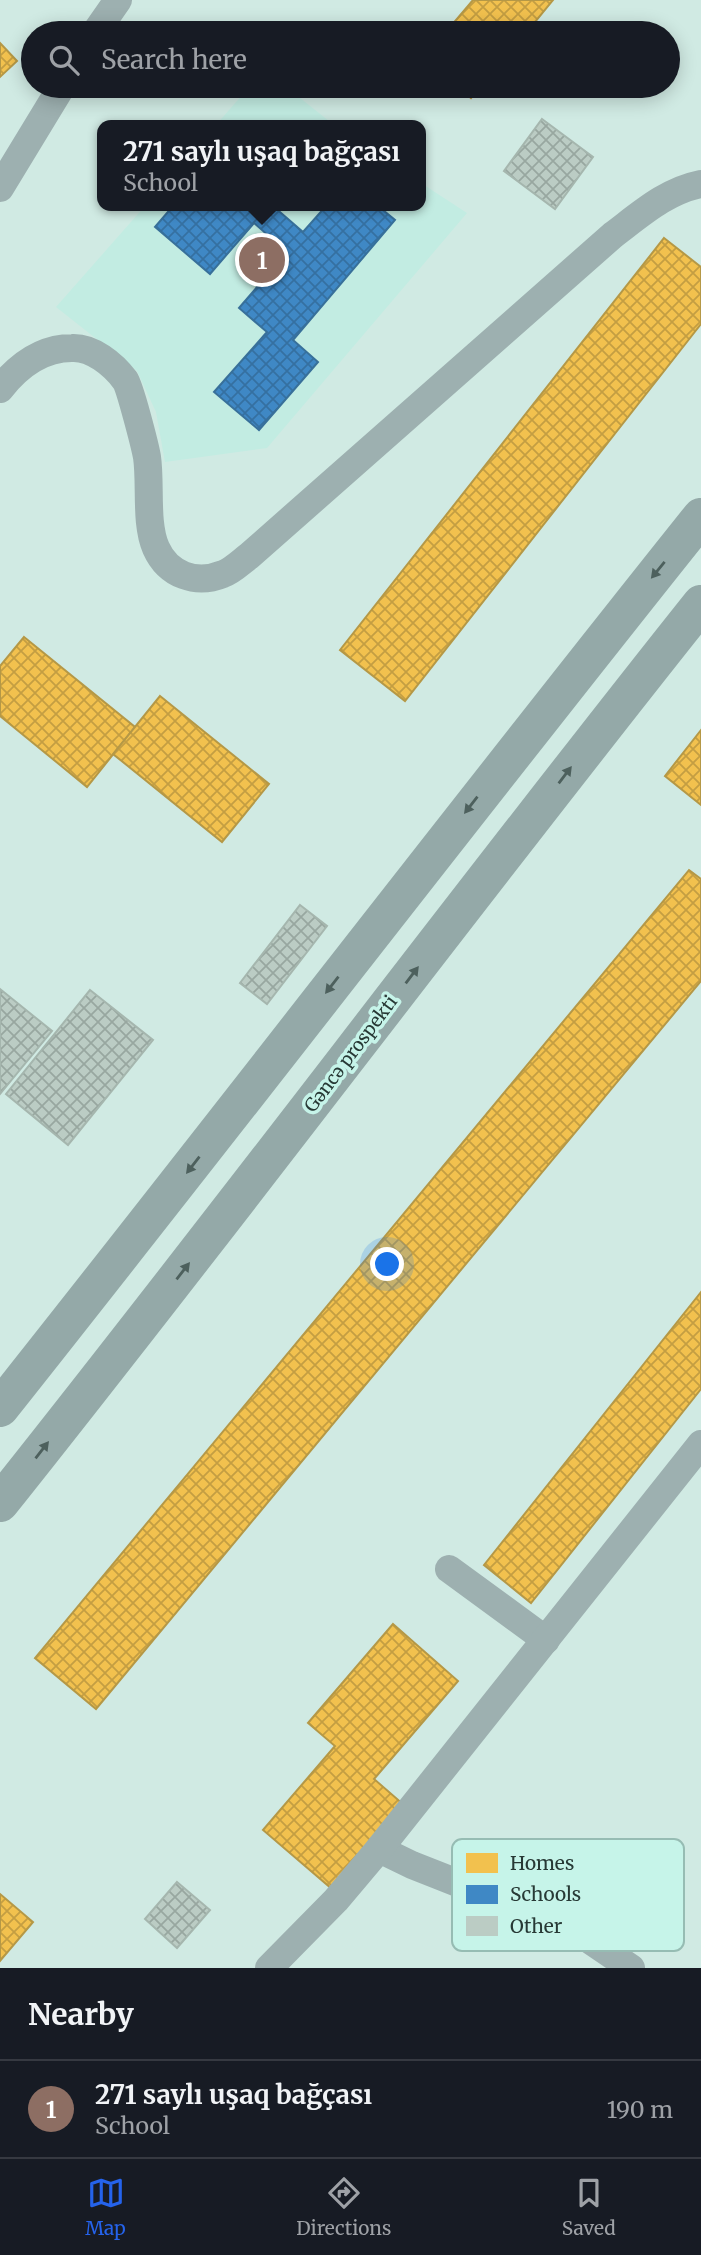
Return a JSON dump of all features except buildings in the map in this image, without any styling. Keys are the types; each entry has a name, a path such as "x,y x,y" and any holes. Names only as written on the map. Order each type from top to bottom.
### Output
{"main road":[{"path":"0,1408 205,1150 500,768 701,517"},
{"name":"Gəncə prospekti","path":"0,1503 242,1197 542,804 701,604"},
{"path":"500,768 542,804"}],"street":[{"path":"103,21 118,0"},
{"path":"0,188 55,98"},
{"path":"0,388 32,358 60,348 81,347 108,362 127,382 147,456 152,531 156,547 168,566 182,576 203,579 225,574 249,556 613,235 662,199 685,187 701,184"},
{"path":"269,1968 336,1900 379,1850 701,1444"},
{"path":"449,1569 546,1640"},
{"path":"379,1850 452,1880"},
{"path":"606,1951 631,1968"}],"shaded area":[{"path":"240,98 300,98 328,120 220,120"},
{"path":"426,186 467,213 267,448 165,462 156,412 137,371 56,307 141,211 426,211"}],"place":[{"name":"271 saylı uşaq bağçası","path":"262,260"}]}
